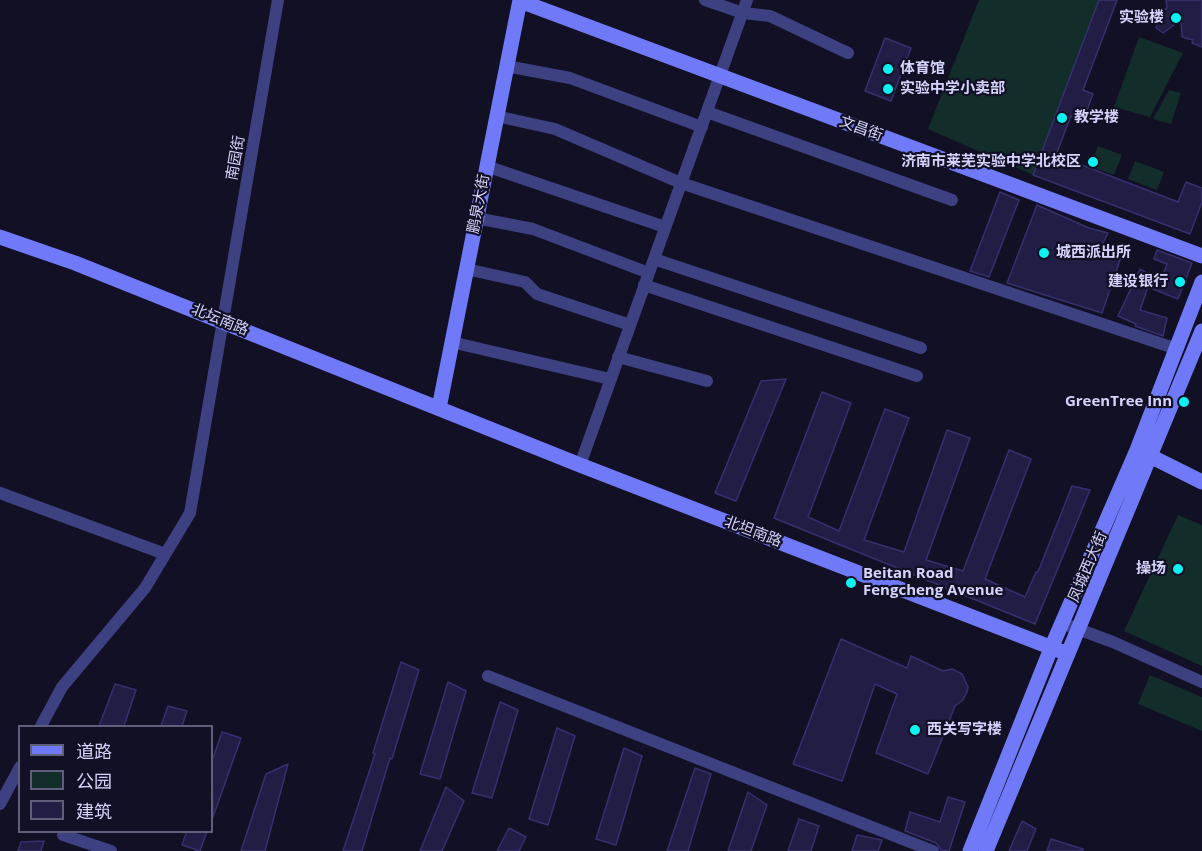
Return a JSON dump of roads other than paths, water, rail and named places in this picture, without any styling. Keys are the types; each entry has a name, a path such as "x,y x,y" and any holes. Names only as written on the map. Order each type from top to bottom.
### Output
{"main road":[{"name":"鹏泉大街","path":"439,408 520,1"},
{"name":"文昌街","path":"520,1 1202,256"},
{"name":"北坛南路","path":"0,237 224,321 439,408"},
{"name":"凤城西大街","path":"986,851 1068,654 1071,627 1202,282"},
{"name":"凤城西大街","path":"970,851 1052,646 1071,627 1151,457 1202,331"},
{"name":"北坦南路","path":"439,408 1068,654"},
{"path":"1137,450 1202,482"}],"street":[{"name":"南园街","path":"42,725 62,687 145,588 190,513 278,0"},
{"path":"705,0 742,13 770,16 848,53"},
{"path":"580,465 747,0"},
{"path":"506,66 570,78 702,127"},
{"path":"707,112 952,200"},
{"path":"496,117 555,129 681,183 1177,349"},
{"path":"486,166 665,227"},
{"path":"476,218 533,230 649,273"},
{"path":"654,259 921,348"},
{"path":"466,269 525,282 537,294 630,325"},
{"path":"644,285 917,376"},
{"path":"451,342 610,379"},
{"path":"618,357 707,381"},
{"path":"0,493 165,554"},
{"path":"1071,627 1202,682"},
{"path":"488,676 933,851"},
{"path":"0,804 18,771"},
{"path":"63,835 111,851"}],"place":[{"name":"实验楼","path":"1176,18"},
{"name":"体育馆","path":"888,69"},
{"name":"实验中学小卖部","path":"888,89"},
{"name":"教学楼","path":"1062,118"},
{"name":"济南市莱芜实验中学北校区","path":"1093,162"},
{"name":"城西派出所","path":"1044,253"},
{"name":"建设银行","path":"1180,282"},
{"name":"GreenTree Inn","path":"1184,402"},
{"name":"操场","path":"1178,569"},
{"name":"Beitan Road Fengcheng Avenue","path":"851,583"},
{"name":"西关写字楼","path":"915,730"}]}
